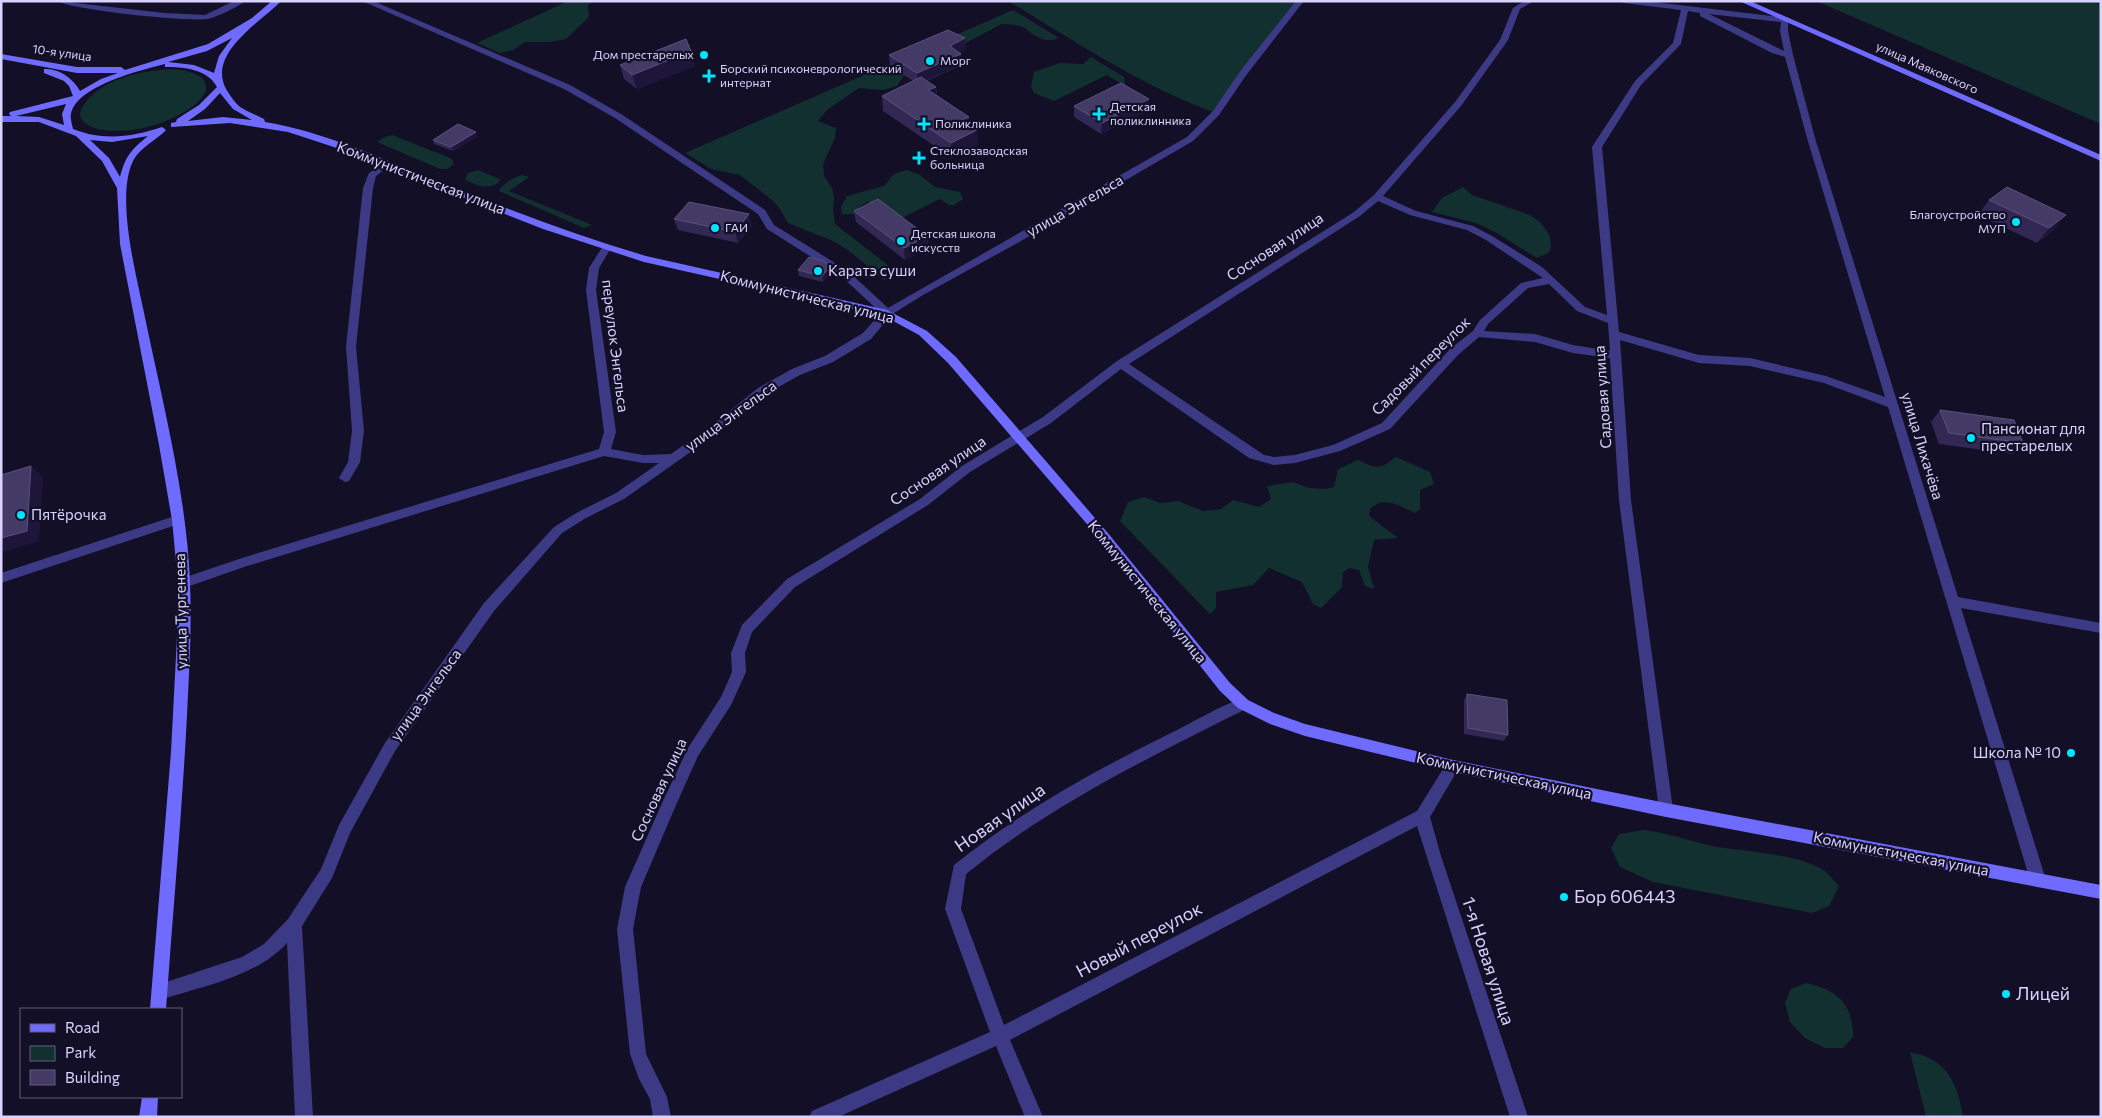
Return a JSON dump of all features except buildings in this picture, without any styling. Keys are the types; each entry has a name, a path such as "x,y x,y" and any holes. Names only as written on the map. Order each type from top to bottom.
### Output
{"street":[{"path":"62,1 76,5 154,14 206,17 241,1"},
{"path":"79,136 100,140 139,136 162,130 197,113 211,100 220,88 217,79 222,55 257,18 277,1"},
{"path":"366,1 559,84 618,116 762,212 770,227 844,273 887,313"},
{"name":"улица Энгельса","path":"160,992 246,964 270,950 294,924 327,873 344,830 390,747 489,607 558,530 582,515 620,496 719,426 762,391 796,372 829,359 868,336 887,313 919,293 1018,239 1190,139 1216,113 1244,72 1300,1"},
{"name":"Сосновая улица","path":"662,1117 658,1097 645,1073 638,1054 625,929 633,887 669,803 692,752 726,701 739,672 738,652 747,629 791,583 924,502 966,469 1047,420 1122,364 1357,214 1377,197 1458,104 1504,40 1517,8 1530,1"},
{"path":"1624,1 1667,4 1691,10 1768,20 1785,20"},
{"name":"улица Маяковского","path":"1743,1 2101,158"},
{"path":"1691,10 1775,51 1789,55"},
{"name":"Садовая улица","path":"1666,810 1619,435 1614,334 1597,147 1638,83 1677,44 1691,10"},
{"path":"1,115 50,106 75,98 111,77 203,50 257,18"},
{"name":"улица Лихачёва","path":"1785,20 1784,30 1789,55 1811,138 2038,880"},
{"name":"10-я улица","path":"1,56 77,70 134,70"},
{"name":"10-я улица","path":"17,59 66,78 74,85 75,98"},
{"path":"154,65 182,64 205,69 217,79"},
{"name":"Коммунистическая улица","path":"220,88 238,109 272,126 350,149 567,236 644,258 887,313 923,333 952,360 1138,577 1205,664 1243,704 1270,718 1305,730 1453,766 1666,810 2101,892"},
{"path":"69,129 66,113 75,98"},
{"name":"улица Тургенева","path":"1,120 42,120 69,129 106,160 122,188"},
{"name":"Коммунистическая улица","path":"174,125 217,120 272,126"},
{"name":"улица Тургенева","path":"158,1008 178,752 184,637 184,583 178,520 165,445 124,244 122,188 129,160 139,148 162,130"},
{"path":"346,478 354,462 358,430 351,347 368,188 372,174 387,164"},
{"path":"1377,197 1413,213 1470,228 1489,238 1551,280 1581,309 1612,321"},
{"name":"переулок Энгельса","path":"604,452 610,432 591,290 591,274 595,262 606,248"},
{"name":"Садовый переулок","path":"1122,364 1262,459 1274,461 1296,459 1336,448 1386,426 1454,352 1477,334 1484,322 1525,285 1551,280"},
{"path":"1477,334 1535,338 1574,349 1615,356"},
{"path":"1614,334 1699,359 1750,362 1826,380 1894,405"},
{"path":"184,583 242,563 604,452 643,459 672,458"},
{"path":"1,578 178,520"},
{"path":"1954,601 2101,628"},
{"name":"Новая улица","path":"1034,1117 1000,1036 953,910 959,870 982,849 1073,790 1243,704"},
{"path":"1422,816 1453,766"},
{"name":"Новый переулок","path":"818,1117 1000,1036 1422,816"},
{"name":"1-я Новая улица","path":"1422,816 1436,866 1519,1117"},
{"path":"294,924 304,1117"},
{"path":"148,1117 150,1098"}],"green space":[{"path":"568,1 594,1 588,5 589,17 566,39 550,42 525,42 513,50 500,53 477,43"},
{"path":"1008,1 1300,1 1216,113 1135,77"},
{"path":"1816,1 2101,1 2101,124"},
{"path":"1013,10 1059,38 1045,40 1037,37 1024,27 1002,24 904,75 897,86 884,90 859,88 828,109 818,121 836,128 835,138 823,164 824,176 832,188 834,197 835,224 898,273 884,280 848,250 833,241 788,223 773,201 740,175 711,169 685,153"},
{"path":"1091,57 1124,77 1125,86 1107,75 1054,101 1034,93 1031,87 1034,72 1060,63 1083,64"},
{"path":"171,69 199,76 205,82 206,89 203,96 186,111 156,125 121,131 95,128 82,120 80,112 84,105 102,87 124,77"},
{"path":"392,135 450,158 453,161 453,165 447,169 440,169 377,142"},
{"path":"478,170 500,179 499,182 486,187 465,180 468,173"},
{"path":"907,170 920,175 935,187 960,192 963,199 954,205 949,205 940,199 894,222 876,206 867,202 859,207 856,214 842,214 841,207 847,196 884,186 894,174"},
{"path":"523,175 529,177 509,191 592,225 584,228 499,191 509,181"},
{"path":"1463,187 1472,195 1530,215 1541,223 1550,236 1551,249 1548,253 1537,258 1495,232 1476,223 1432,212 1442,198"},
{"path":"1396,457 1430,472 1434,484 1420,490 1420,509 1415,513 1386,502 1375,505 1370,509 1369,516 1398,538 1374,540 1368,567 1374,589 1365,586 1359,570 1350,568 1343,572 1342,587 1321,608 1313,604 1302,582 1269,568 1253,585 1216,592 1216,608 1210,614 1120,521 1128,502 1144,497 1160,503 1178,501 1203,511 1221,509 1233,500 1259,507 1271,499 1267,486 1293,482 1309,488 1326,489 1334,487 1338,469 1358,460 1378,467"},
{"path":"1644,830 1718,847 1772,854 1801,861 1823,870 1839,886 1829,906 1812,913 1653,882 1620,867 1611,848 1619,834"},
{"path":"1806,983 1834,994 1846,1007 1850,1015 1853,1037 1843,1048 1825,1048 1805,1038 1790,1022 1785,1003 1791,989"},
{"path":"1910,1052 1933,1060 1948,1074 1961,1104 1963,1117 1926,1117"}],"place":[{"name":"Дом престарелых","path":"704,55"},
{"name":"Морг","path":"930,61"},
{"name":"Борский психоневрологический интернат","path":"709,76"},
{"name":"Детская поликлинника","path":"1099,114"},
{"name":"Поликлиника","path":"924,124"},
{"name":"Стеклозаводская больница","path":"919,158"},
{"name":"Благоустройство МУП","path":"2016,222"},
{"name":"ГАИ","path":"715,228"},
{"name":"Детская школа искусств","path":"901,241"},
{"name":"Каратэ суши","path":"818,271"},
{"name":"Пансионат для престарелых","path":"1971,438"},
{"name":"Пятёрочка","path":"21,515"},
{"name":"Школа № 10","path":"2071,753"},
{"name":"Бор 606443","path":"1564,897"},
{"name":"Лицей","path":"2006,994"}]}
